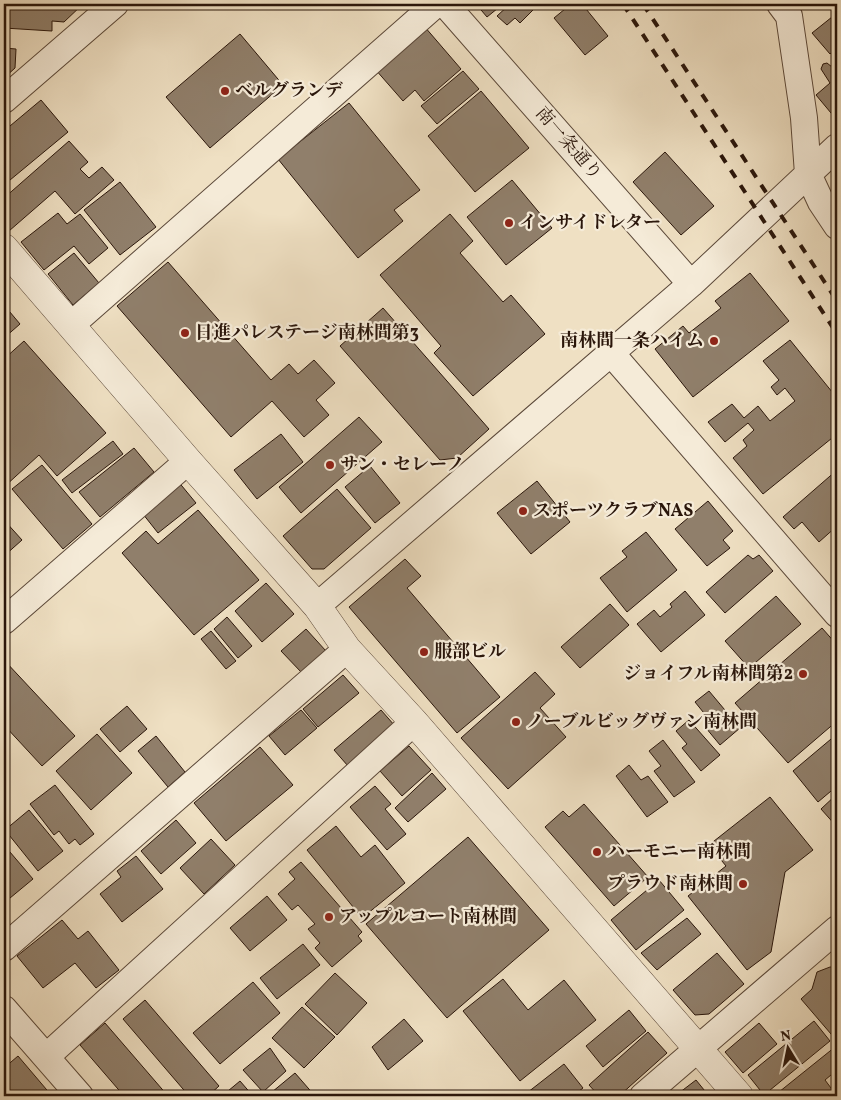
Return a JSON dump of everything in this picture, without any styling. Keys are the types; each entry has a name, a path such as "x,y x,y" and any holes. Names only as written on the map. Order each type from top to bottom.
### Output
{"street":[{"path":"4,100 114,4"},
{"path":"71,325 436,4"},
{"name":"南一条通り","path":"445,4 691,284"},
{"path":"780,4 788,16 804,118 808,174 821,202 837,226"},
{"path":"317,606 691,284 837,147"},
{"path":"4,248 188,462 317,606 347,649 414,722 739,1096"},
{"path":"611,353 837,614"},
{"path":"4,621 188,462"},
{"path":"4,948 347,649"},
{"path":"46,1057 414,722"},
{"path":"643,1096 837,928"},
{"path":"4,1009 80,1096"}],"building":[{"path":"4,4 83,4 64,22 52,21 52,31 4,28"},
{"path":"476,4 503,4 487,17"},
{"path":"510,4 539,4 520,23 515,18 507,25 497,16"},
{"path":"571,4 582,4 608,36 585,55 554,18"},
{"path":"837,13 837,48 830,54 812,33"},
{"path":"424,26 461,69 424,101 415,90 403,101 375,69"},
{"name":"ベルグランデ","path":"240,34 283,85 210,148 166,97"},
{"path":"4,48 16,49 15,68 4,78"},
{"path":"827,63 837,71 836,119 816,95 830,83 821,69 823,64"},
{"path":"463,71 479,89 437,124 421,106"},
{"path":"481,91 529,148 475,192 428,136"},
{"path":"41,100 68,132 4,185 4,131"},
{"path":"349,103 420,190 394,210 403,221 358,258 278,159"},
{"path":"69,141 88,162 80,169 89,178 102,167 114,180 75,214 55,191 9,231 4,225 4,198"},
{"path":"665,152 714,206 681,235 633,182"},
{"name":"インサイドレター","path":"512,180 552,228 506,265 467,217"},
{"path":"120,182 156,227 120,255 84,210"},
{"path":"58,213 67,224 80,214 108,248 89,264 74,246 44,270 21,242"},
{"path":"450,214 473,241 460,253 503,302 511,295 545,334 473,396 434,353 441,346 380,275"},
{"path":"74,253 99,283 73,305 48,274"},
{"name":"日進パレステージ南林間第3","path":"168,262 271,380 289,364 298,374 314,360 335,383 316,400 329,415 304,437 272,401 231,437 117,306"},
{"name":"南林間一条ハイム","path":"750,273 789,321 693,397 655,349 683,326 689,333 721,308 715,301"},
{"path":"4,305 20,324 4,338"},
{"path":"383,308 489,429 457,458 440,460 340,346"},
{"path":"790,340 837,398 837,434 763,494 733,458 747,446 743,440 754,430 748,423 725,442 708,422 732,404 744,418 758,406 770,421 795,401 785,388 777,395 771,387 779,380 763,361"},
{"path":"24,341 106,433 57,476 39,455 4,487 4,359"},
{"name":"サン・セレーノ","path":"359,417 382,442 301,513 279,487"},
{"path":"281,434 303,462 257,499 234,470"},
{"path":"113,441 123,454 72,493 62,480"},
{"path":"134,448 154,472 100,517 79,492"},
{"path":"42,465 92,524 63,549 12,489"},
{"path":"370,466 400,503 375,523 345,487"},
{"path":"837,470 837,526 819,542 802,522 794,529 783,517"},
{"path":"177,480 196,503 158,533 139,509"},
{"path":"537,481 570,522 531,554 497,513"},
{"path":"337,489 371,528 324,569 312,569 283,536"},
{"path":"708,501 733,531 723,540 730,548 707,566 675,529"},
{"path":"198,510 259,580 194,635 122,553 146,531 158,544"},
{"path":"4,520 22,540 4,556"},
{"path":"646,532 677,570 627,612 600,578 627,557 622,551"},
{"path":"748,555 753,559 759,555 773,571 725,613 706,592"},
{"name":"服部ビル","path":"405,559 421,576 407,588 500,697 457,733 349,607"},
{"path":"266,583 294,614 262,642 235,611"},
{"path":"685,591 705,615 661,652 637,624 654,610 660,617 672,607 670,604"},
{"path":"776,596 801,624 749,668 725,641"},
{"path":"610,604 629,625 580,668 561,647"},
{"path":"227,617 252,646 238,658 214,629"},
{"name":"ジョイフル南林間第2","path":"822,628 837,645 837,721 788,763 735,703"},
{"path":"306,629 326,651 302,673 281,651"},
{"path":"211,631 236,661 226,669 201,639"},
{"path":"4,660 75,736 42,766 4,725"},
{"name":"ノーブルビッグヴァン南林間","path":"535,672 555,694 540,708 566,737 508,789 461,738"},
{"path":"343,675 359,693 318,727 303,709"},
{"path":"709,691 740,728 720,745 706,728 712,723 695,702"},
{"path":"127,706 147,729 120,752 100,729"},
{"path":"301,710 317,728 285,755 269,736"},
{"path":"381,710 395,726 348,766 334,750"},
{"path":"689,720 720,755 701,771 682,748 687,744 676,731"},
{"path":"97,734 132,773 91,810 56,771"},
{"path":"837,734 837,786 818,802 793,771"},
{"path":"156,736 185,772 168,787 138,751"},
{"path":"663,740 695,782 674,797 654,771 661,766 649,751"},
{"path":"409,746 431,770 402,796 380,771"},
{"path":"260,747 293,785 226,841 194,803"},
{"path":"629,765 641,780 648,776 668,802 647,817 616,776"},
{"path":"432,773 446,789 408,822 395,808"},
{"path":"55,785 94,834 80,845 75,839 69,844 59,831 54,835 30,804"},
{"path":"375,786 391,804 385,809 406,834 387,850 350,807"},
{"path":"837,794 837,827 821,809"},
{"name":"プラウド南林間","path":"770,797 813,850 785,872 771,952 747,970 688,896 726,866 709,845"},
{"name":"ハーモニー南林間","path":"584,804 648,877 614,906 545,827 563,811 569,817"},
{"path":"29,810 63,851 38,871 5,830"},
{"path":"176,820 196,843 161,874 141,851"},
{"path":"336,826 361,857 375,845 405,883 362,918 307,850"},
{"path":"468,837 549,930 447,1018 366,924"},
{"path":"211,839 235,865 204,894 180,868"},
{"path":"4,845 33,879 4,903"},
{"path":"136,856 163,889 122,922 100,894 121,877 117,871"},
{"name":"アップルコート南林間","path":"301,862 362,932 358,936 362,941 332,967 315,948 320,943 308,929 315,924 298,905 292,910 278,894 295,879 289,872"},
{"path":"659,880 684,910 636,950 611,920"},
{"path":"267,896 287,920 250,951 230,928"},
{"path":"687,918 701,934 657,970 641,953"},
{"path":"62,920 78,939 88,931 119,970 96,988 75,963 43,988 17,956"},
{"path":"303,944 320,965 277,999 260,978"},
{"path":"717,953 744,984 709,1014 695,1015 673,990"},
{"path":"830,967 837,967 837,1041 801,999 812,989 817,972"},
{"path":"335,973 367,1003 337,1035 305,1004"},
{"path":"503,979 528,1010 564,980 596,1020 520,1081 463,1011"},
{"path":"253,982 280,1013 220,1064 193,1033"},
{"path":"145,1000 219,1086 208,1096 189,1096 123,1019"},
{"path":"302,1007 335,1037 304,1068 272,1038"},
{"path":"629,1010 646,1031 603,1067 586,1046"},
{"path":"404,1019 423,1041 388,1070 372,1047"},
{"path":"814,1021 830,1041 764,1095 748,1075"},
{"path":"105,1023 168,1096 124,1096 80,1045"},
{"path":"759,1023 777,1044 743,1073 725,1052"},
{"path":"648,1032 667,1053 619,1096 599,1096 589,1085"},
{"path":"835,1047 837,1050 837,1070 825,1080 837,1096 774,1096"},
{"path":"270,1048 286,1071 263,1092 243,1070"},
{"path":"18,1056 52,1096 4,1096 4,1068"},
{"path":"564,1064 583,1088 573,1096 523,1096"},
{"path":"295,1073 315,1096 276,1096 272,1092"},
{"path":"696,1080 709,1096 675,1096"},
{"path":"240,1081 253,1096 222,1096"}],"railway":[{"path":"623,4 837,334"},
{"path":"643,4 837,301"}],"place":[{"name":"ベルグランデ","path":"225,91"},
{"name":"インサイドレター","path":"509,223"},
{"name":"日進パレステージ南林間第3","path":"185,333"},
{"name":"南林間一条ハイム","path":"714,341"},
{"name":"サン・セレーノ","path":"330,465"},
{"name":"スポーツクラブNAS","path":"523,511"},
{"name":"服部ビル","path":"424,652"},
{"name":"ジョイフル南林間第2","path":"803,674"},
{"name":"ノーブルビッグヴァン南林間","path":"516,722"},
{"name":"ハーモニー南林間","path":"597,852"},
{"name":"プラウド南林間","path":"743,884"},
{"name":"アップルコート南林間","path":"329,917"}]}
